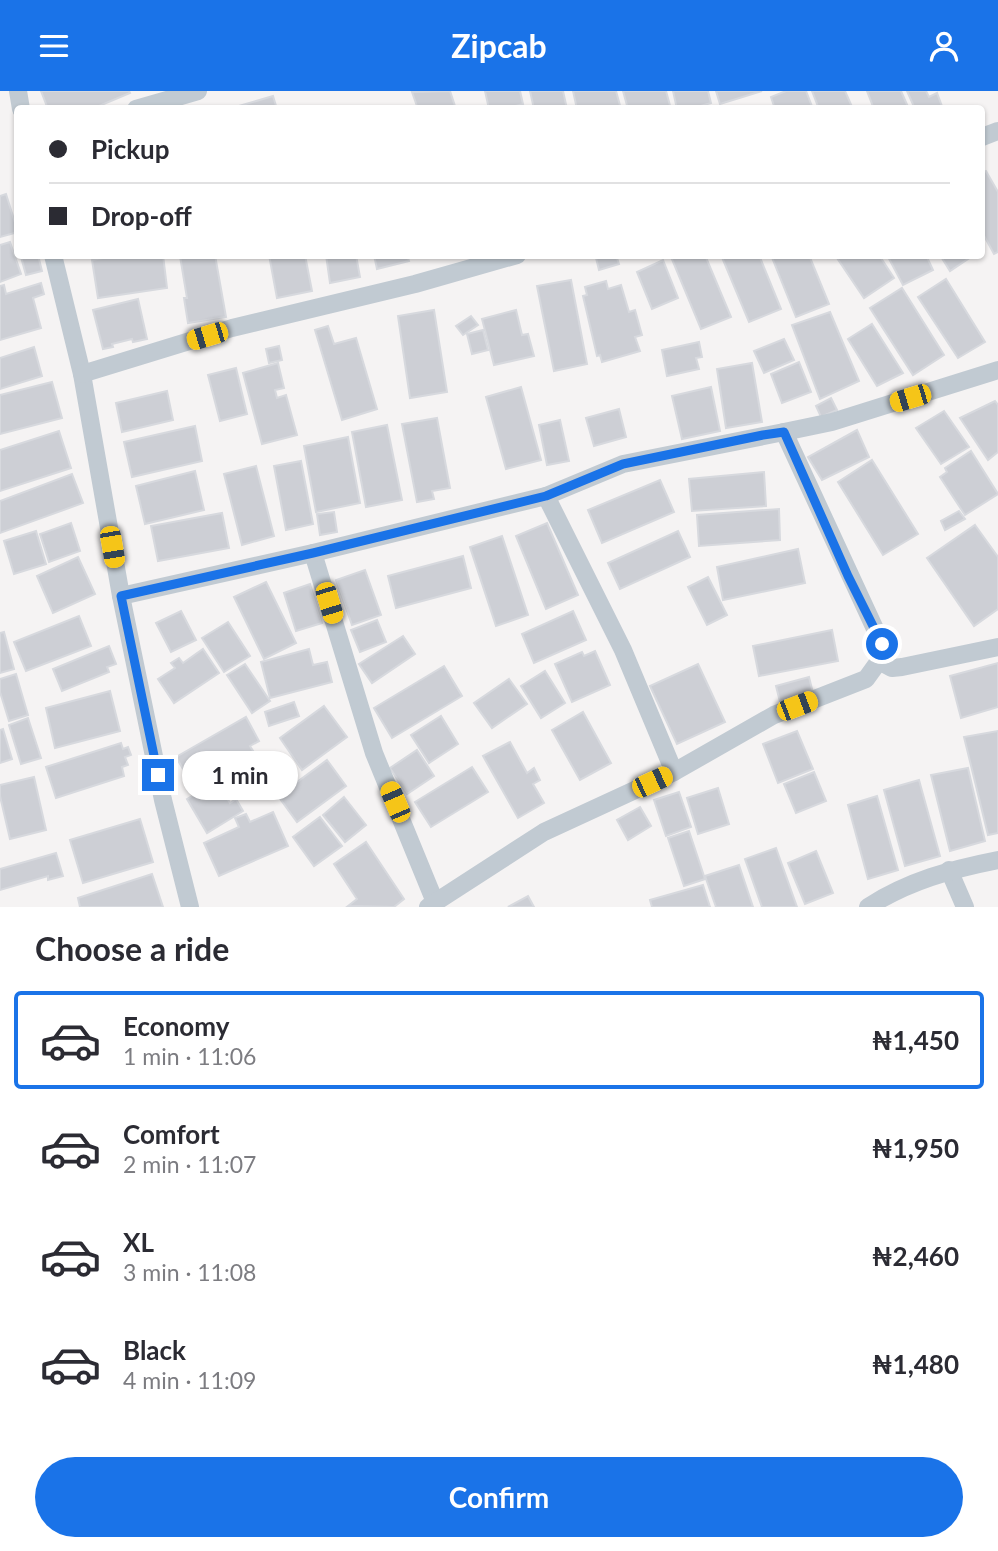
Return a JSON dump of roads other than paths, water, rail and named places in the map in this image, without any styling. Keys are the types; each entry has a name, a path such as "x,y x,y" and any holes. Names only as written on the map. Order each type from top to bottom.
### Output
{"street":[{"path":"150,105 198,91"},
{"path":"54,259 82,374 121,596 163,800 190,907"},
{"path":"82,374 232,328 415,284 503,259"},
{"path":"121,596 313,553 546,496 623,464 832,422 998,370"},
{"path":"313,553 374,753 432,904 544,832 674,772 774,715 866,679 879,661 882,644 848,576 784,432"},
{"path":"546,496 623,650 674,772"},
{"path":"879,661 892,668 902,667 998,646"},
{"path":"868,907 893,892 950,870 998,860"},
{"path":"950,870 965,907"}]}
